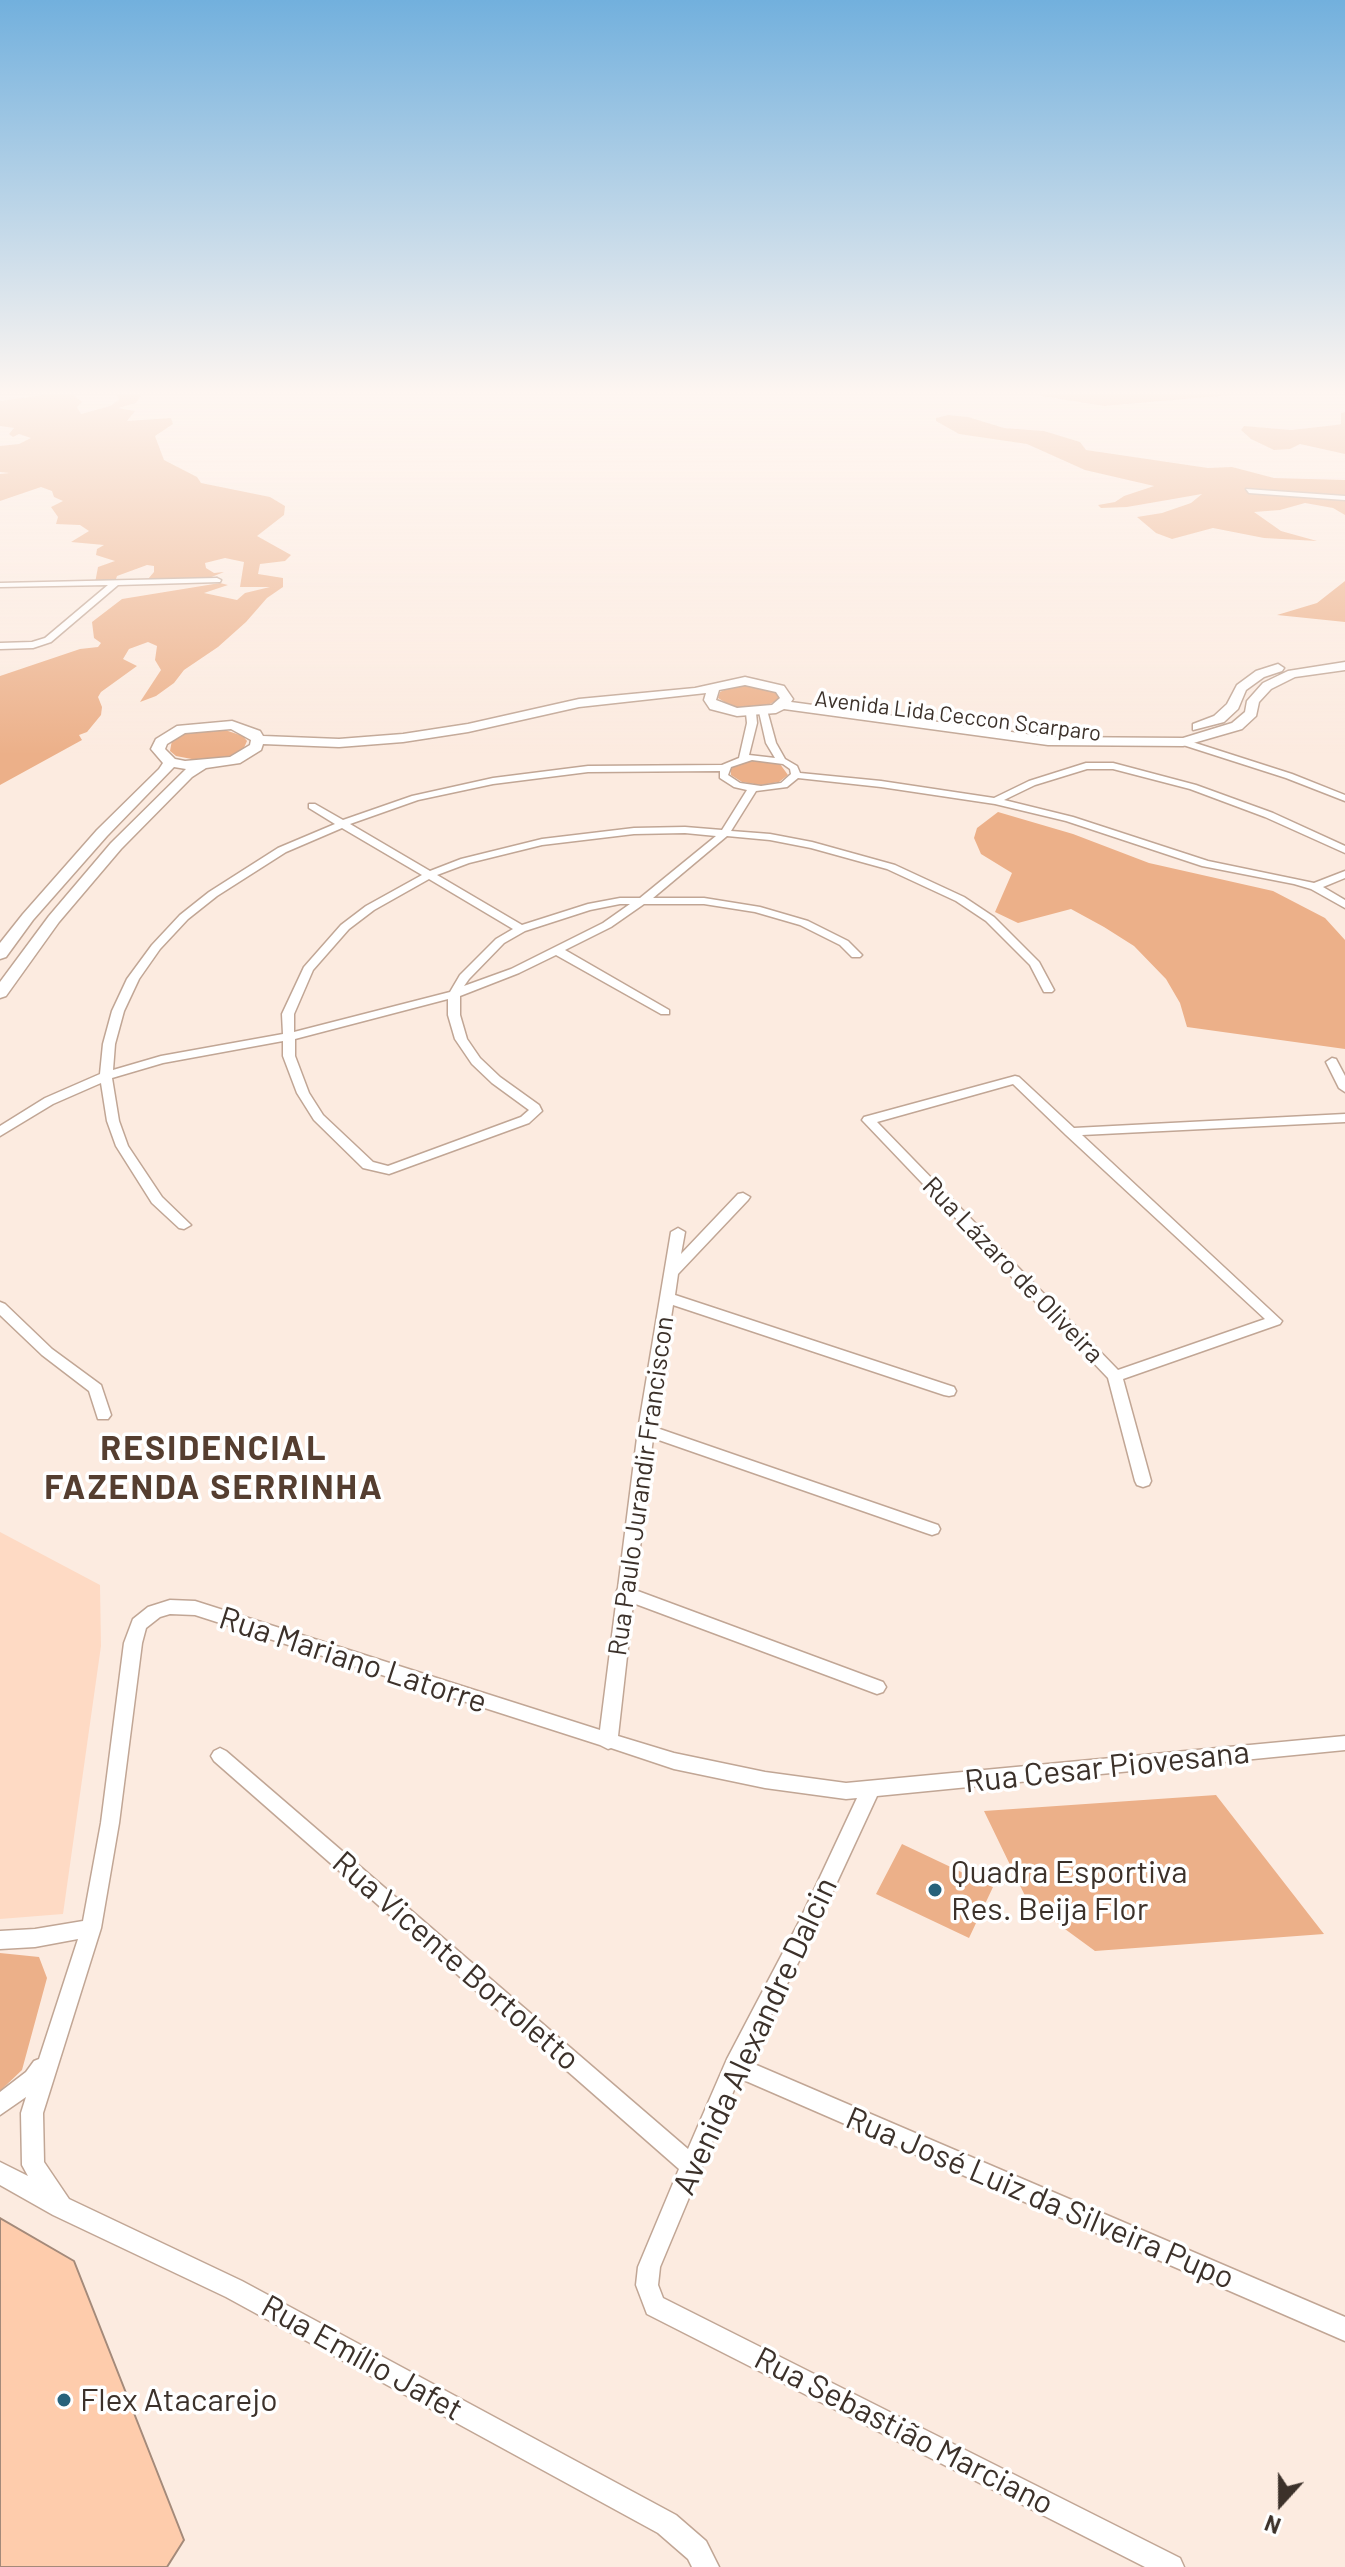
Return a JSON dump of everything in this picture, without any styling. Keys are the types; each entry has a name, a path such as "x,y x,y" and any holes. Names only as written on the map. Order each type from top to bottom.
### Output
{"main road":[{"name":"Avenida Lida Ceccon Scarparo","path":"785,699 1025,729 1090,735 1145,734 1193,729 1219,719 1233,706 1241,688 1273,669 1345,658"},
{"name":"Avenida Lida Ceccon Scarparo","path":"785,699 1048,741 1108,744 1183,742 1237,726 1251,713 1253,701 1267,686 1292,674 1345,666"},
{"path":"248,754 407,748 587,711 691,701 758,713 785,699 770,685 745,681 713,690 579,703 468,728 403,738 339,743 258,740"},
{"path":"713,690 709,695 715,706"},
{"path":"232,725 255,734 258,740 256,747 248,754 235,760 201,766 171,762 158,749 169,735 190,727 232,725"},
{"path":"0,954 102,833 171,762"},
{"path":"0,993 54,919 116,846 187,774 201,766"}],"street":[{"path":"0,585 217,580"},
{"path":"0,646 33,645 48,640 115,583"},
{"path":"744,758 752,723 758,713"},
{"path":"758,713 781,760 794,768 796,775"},
{"path":"1183,742 1289,776 1345,798"},
{"path":"184,1225 157,1200 122,1146 113,1121 106,1076 109,1044 118,1011 133,979 156,947 184,917 247,870 342,824 428,795 534,774 631,766 724,768 744,758 781,760"},
{"path":"995,801 1032,783 1086,766 1113,766 1193,787 1269,815 1345,850"},
{"path":"724,768 726,779 753,788 778,787 790,782 796,775"},
{"path":"796,775 995,801 1069,819 1206,864 1315,887 1345,905"},
{"path":"0,1132 49,1101 106,1076 161,1060 287,1037 454,994 558,951 645,899 725,833 753,788"},
{"path":"312,806 521,929"},
{"path":"856,955 825,932 781,915 731,904 645,899 588,907 521,929 500,941 481,958 454,994 454,1015 461,1039 476,1061 496,1080 533,1105 536,1111 525,1120 402,1168 376,1169 368,1165 318,1117 293,1069 287,1037 288,1014 295,993 325,947 370,908 429,875 503,850 582,835 634,831 725,833 825,848 891,867 927,882 990,919 1035,964 1048,990"},
{"path":"1315,887 1345,874"},
{"path":"558,951 665,1012"},
{"path":"1332,1062 1345,1088"},
{"name":"Rua Lázaro de Oliveira","path":"1070,1132 1015,1080 868,1120 1115,1376 1143,1481"},
{"path":"1070,1132 1345,1118"},
{"path":"1070,1132 1275,1321 1115,1376"},
{"path":"672,1273 743,1197"},
{"name":"Rua Paulo Jurandir Franciscon","path":"608,1742 646,1430 678,1232"},
{"path":"668,1298 949,1391"},
{"path":"0,1307 47,1352 96,1389 103,1415"},
{"path":"646,1430 932,1529"},
{"path":"624,1593 877,1687"},
{"name":"Rua Mariano Latorre","path":"91,1928 110,1823 133,1643 139,1624 154,1612 170,1607 195,1608 674,1761 765,1780 846,1791 870,1790"},
{"name":"Rua Cesar Piovesana","path":"870,1790 1345,1743"},
{"name":"Rua Vicente Bortoletto","path":"220,1756 692,2166"},
{"name":"Avenida Alexandre Dalcin","path":"647,2285 649,2267 734,2066 806,1928 870,1790"},
{"path":"0,1940 35,1938 91,1928 32,2113 33,2165 61,2207"},
{"path":"0,2105 33,2079 50,2055"},
{"name":"Rua José Luiz da Silveira Pupo","path":"734,2066 1345,2329"},
{"name":"Rua Emílio Jafet","path":"0,2173 61,2207 234,2289 667,2524 697,2550 706,2567"},
{"name":"Rua Sebastião Marciano","path":"647,2285 655,2306 1171,2567"}],"shaded area":[{"path":"56,515 284,515 257,536 291,555 285,561 260,564 258,574 283,578 283,587 267,598 218,647 184,670 174,683 156,696 140,702 161,670 155,660 157,646 148,642 129,649 123,659 137,666 101,692 98,697 101,715 87,732 79,735 82,740 0,785 0,676 80,649 98,647 101,643 94,638 92,622 122,599 220,583 228,585 204,593 237,600 245,593 270,587 240,587 244,562 225,558 205,563 206,568 214,573 224,572 204,580 173,584 152,582 148,579 154,572 154,566 147,565 117,576 116,579 125,582 95,583 98,567 115,561 96,555 97,549 104,545 71,542 89,531 80,525 56,524"},
{"path":"1258,515 1281,531 1317,541 1264,538 1213,528 1172,539 1156,533 1137,517"},
{"path":"1345,581 1345,622 1277,615 1317,603"},
{"path":"741,685 769,688 777,693 779,699 763,708 734,708 718,698 720,692"},
{"path":"222,729 243,736 247,741 243,750 223,759 202,761 176,756 170,751 172,740 182,735"},
{"path":"759,760 780,764 788,775 779,782 761,785 742,782 731,775 731,769 737,764"},
{"path":"998,812 1073,834 1149,863 1273,891 1325,918 1345,940 1345,1049 1187,1027 1180,1003 1166,979 1134,946 1104,927 1071,909 1018,923 995,912 1012,873 981,854 974,838 977,828"},
{"path":"0,1532 100,1585 101,1646 63,1914 0,1919"},
{"path":"1216,1795 1324,1934 1095,1951 1028,1902 984,1811"},
{"name":"Quadra Esportiva Res. Beija Flor","path":"902,1844 993,1887 969,1938 876,1894"},
{"path":"0,1953 39,1957 47,1978 22,2070 0,2091"}],"building":[{"name":"Flex Atacarejo","path":"0,2218 74,2261 184,2540 167,2567 0,2567"}],"place":[{"name":"Quadra Esportiva Res. Beija Flor","path":"935,1890"},
{"name":"Flex Atacarejo","path":"64,2400"}],"district":[{"name":"RESIDENCIAL FAZENDA SERRINHA","path":"214,1468"}]}
